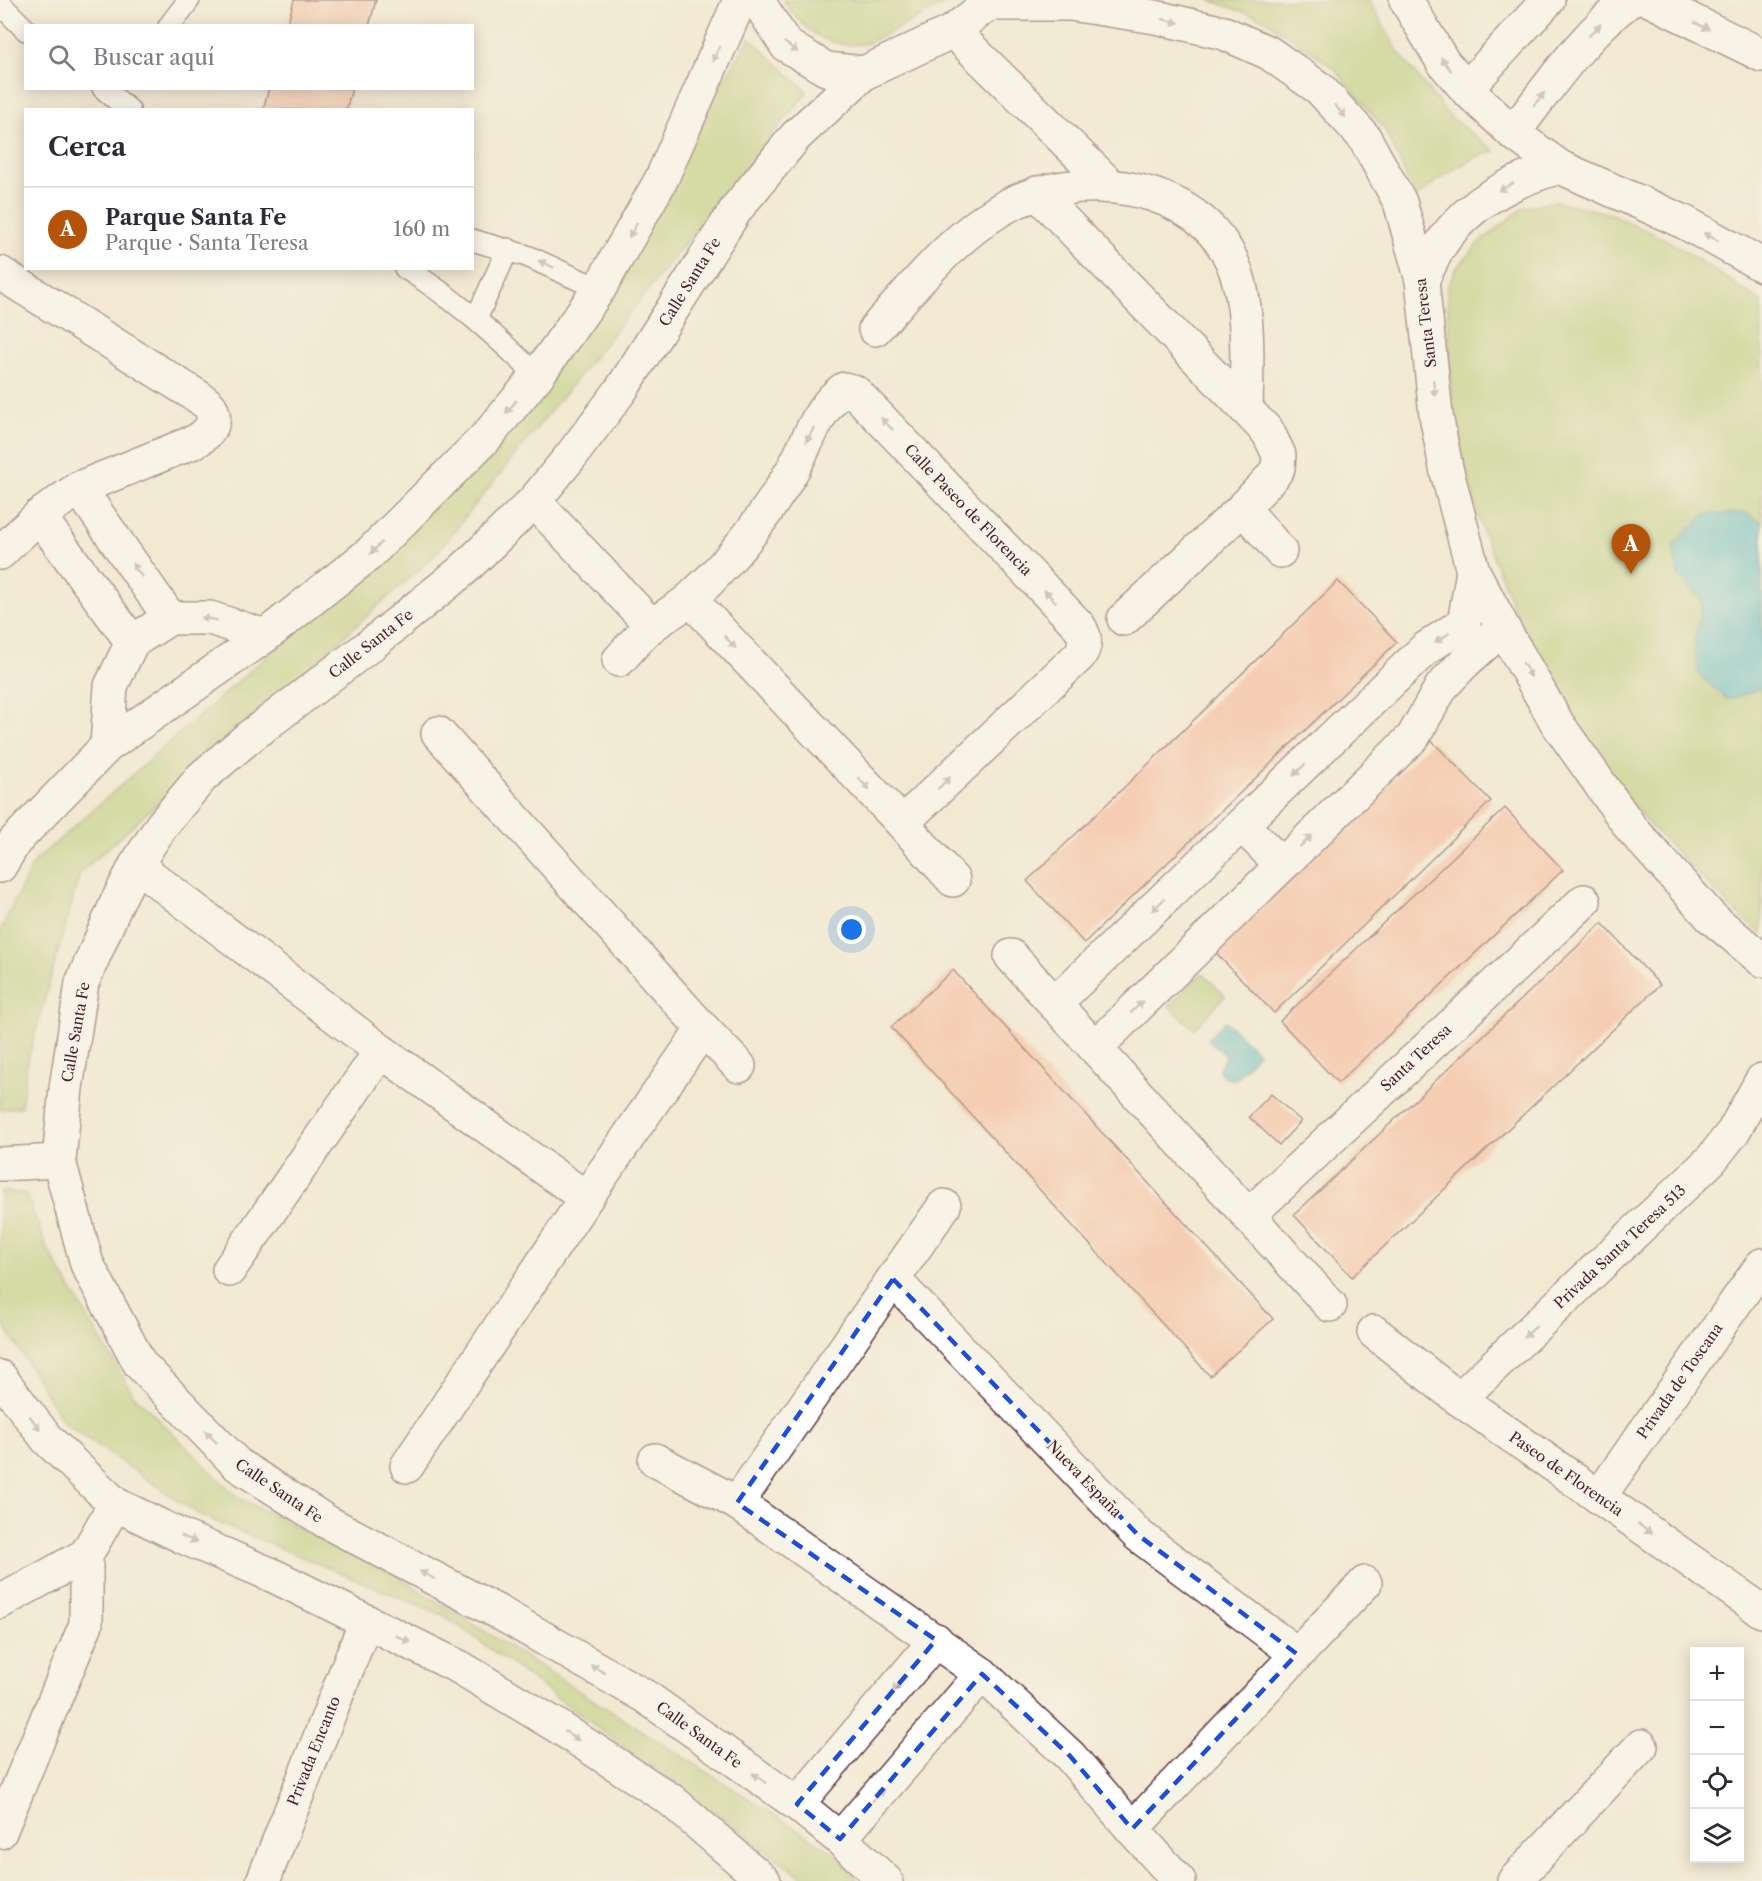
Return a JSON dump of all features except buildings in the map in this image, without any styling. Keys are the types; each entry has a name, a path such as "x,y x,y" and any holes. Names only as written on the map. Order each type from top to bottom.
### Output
{"street":[{"path":"0,866 15,841 106,746 265,636 369,554 488,435 537,376 599,289 661,180 740,0"},
{"path":"759,0 786,45 826,69 864,74"},
{"path":"1406,0 1443,62 1466,89 1513,133 1560,167 1684,222 1762,265"},
{"path":"1466,89 1548,0"},
{"path":"1513,133 1587,38 1611,14 1630,0"},
{"path":"1650,0 1762,56"},
{"name":"Calle Santa Fe","path":"886,1881 797,1804 646,1697 498,1612 327,1522 238,1465 140,1364 87,1264 59,1161 66,1088 82,983 117,902 136,865 162,825 202,777 248,738 373,643 462,571 534,501 621,390 737,208 796,136 864,74 953,31 991,2"},
{"name":"Santa Teresa","path":"991,2 1070,4 1155,17 1224,33 1269,53 1320,89 1364,137 1400,202 1422,280 1436,414 1446,468 1473,571 1557,723 1631,828 1711,917 1762,960"},
{"path":"953,31 1111,186"},
{"path":"1422,280 1440,246 1458,223 1480,203 1505,187 1532,175 1560,167"},
{"path":"875,329 966,234 1001,209 1037,193 1078,185 1111,186 1154,195 1173,202 1192,213 1212,230 1236,269 1248,346 1246,409"},
{"path":"1037,193 1268,432 1279,455 1278,468 1272,477 1243,508 1124,619"},
{"path":"0,273 200,398 211,407 214,422 207,435 79,488 39,516 0,553"},
{"name":"Calle Paseo de Florencia","path":"619,660 652,626 690,599 725,564 760,520 792,470 824,409 833,397 844,389 855,392 1079,626 1084,633 1085,641 1084,649 1079,656 902,823"},
{"path":"79,488 170,618"},
{"path":"534,501 652,626"},
{"path":"1243,508 1280,551"},
{"path":"39,516 132,642"},
{"name":"Santa Teresa","path":"1054,1004 1425,649 1464,623 1473,571"},
{"path":"690,599 902,823 952,880"},
{"path":"106,746 111,686 132,642 170,618 210,618 265,636"},
{"path":"1095,1048 1413,737 1442,686 1503,628"},
{"path":"438,733 703,1029 739,1066"},
{"path":"1242,825 1282,865"},
{"path":"136,865 381,1052 586,1198"},
{"name":"Santa Teresa","path":"1248,1216 1584,901"},
{"path":"1011,956 1330,1305"},
{"path":"407,1466 586,1198 703,1029"},
{"path":"229,1270 381,1052"},
{"name":"Privada Santa Teresa 513","path":"1459,1399 1711,1160 1733,1132 1762,1080"},
{"path":"0,1164 59,1161"},
{"path":"736,1503 944,1206"},
{"name":"Privada de Toscana","path":"1599,1497 1762,1265"},
{"name":"Nueva España","path":"893,1279 1138,1535 1297,1654"},
{"name":"Paseo de Florencia","path":"1374,1332 1459,1399 1762,1611"},
{"path":"0,1377 47,1439 115,1504 183,1537 272,1575 461,1668 554,1724 671,1800 764,1881"},
{"path":"655,1460 736,1503 982,1674 1070,1756 1179,1881"},
{"path":"0,1832 86,1624 86,1555 115,1504"},
{"path":"0,1602 86,1555"},
{"path":"1132,1829 1365,1583"},
{"name":"Privada Encanto","path":"263,1881 366,1621"},
{"path":"797,1804 936,1640"},
{"path":"840,1839 982,1674"},
{"path":"1514,1881 1641,1746"}],"lane":[{"path":"171,24 189,0"},
{"path":"0,4 24,28"},
{"path":"110,91 127,108"},
{"path":"474,240 527,256 599,289"},
{"path":"476,319 508,249"},
{"path":"408,270 476,319 537,376"}],"highlighted area":[{"path":"893,1279 1138,1535 1297,1654 1132,1829 1070,1756 982,1674 840,1839 797,1804 936,1640 737,1503"}],"green space":[{"path":"783,0 951,0 872,42 850,45 816,35 798,20"},
{"path":"1209,0 1369,0 1399,53 1450,117 1495,151 1463,164 1416,197 1385,130 1334,68 1264,19"},
{"path":"750,38 807,92 434,556 80,873 27,1063 21,1107 0,1110 0,931 34,862 490,459"},
{"path":"1555,201 1611,214 1669,241 1762,302 1762,935 1733,910 1642,817 1572,716 1536,647 1520,624 1480,524 1452,412 1447,290 1455,270 1478,244 1523,208"},
{"path":"1202,973 1225,996 1194,1029 1169,1006"},
{"path":"0,1191 26,1194 47,1248 133,1394 238,1498 399,1577 833,1852 858,1881 808,1881 445,1616 200,1515 64,1423 0,1318"}],"water":[{"path":"1746,513 1762,522 1762,688 1728,700 1699,675 1694,641 1703,603 1678,575 1673,545 1706,514"},
{"path":"1225,1021 1258,1052 1234,1079 1227,1078 1219,1071 1226,1056 1208,1039"}],"place":[{"name":"Parque Santa Fe","path":"1631,574"}]}
